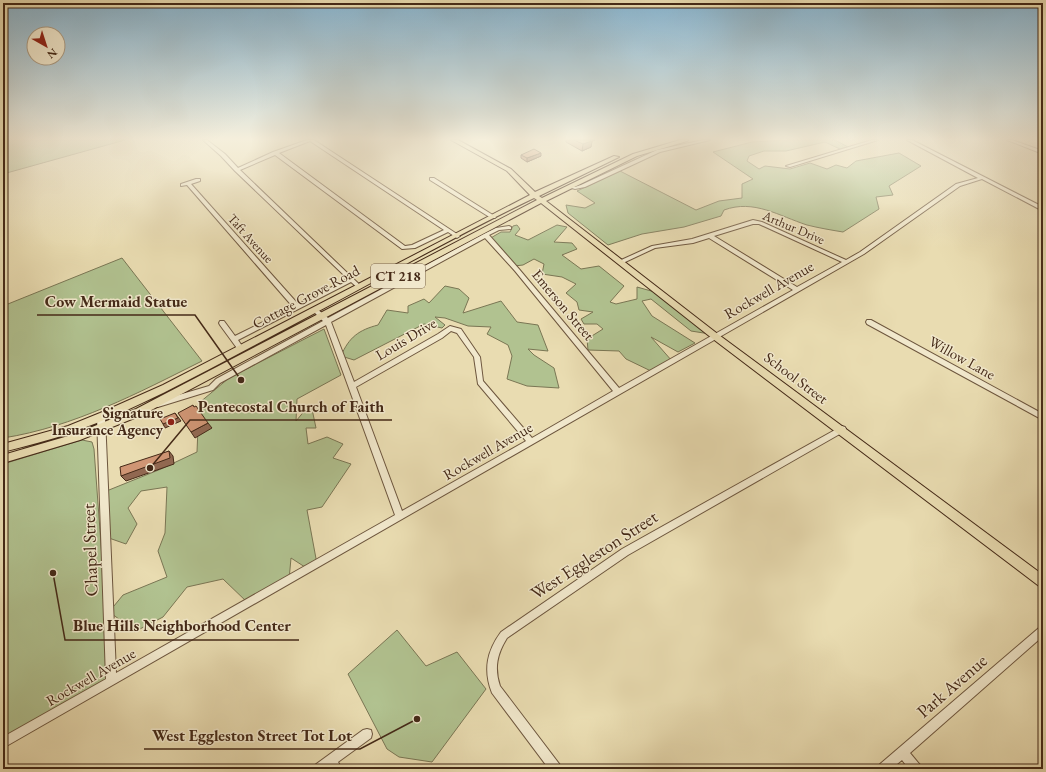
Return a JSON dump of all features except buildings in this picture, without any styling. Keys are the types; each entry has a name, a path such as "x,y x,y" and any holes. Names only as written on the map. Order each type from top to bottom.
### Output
{"main road":[{"name":"School Street","path":"515,176 538,198 716,336 842,429 1043,582"},
{"name":"Cottage Grove Road","path":"3,459 102,428 150,406 322,316 581,176"},
{"name":"Cottage Grove Road","path":"3,448 41,438 101,417 163,389 241,348 322,316 359,287 493,217 570,186 590,176"}],"street":[{"path":"242,176 359,287"},
{"path":"306,176 404,248 414,247 448,230"},
{"path":"365,176 457,236"},
{"name":"Cottage Grove Road","path":"570,186 574,188 583,186 604,176"},
{"path":"978,176 1043,209"},
{"name":"Rockwell Avenue","path":"3,743 862,253 958,185 982,178"},
{"path":"432,179 493,217"},
{"name":"Taft Avenue","path":"198,180 185,184 297,307"},
{"name":"Arthur Drive","path":"621,262 654,247 694,241 746,223 760,223 846,262"},
{"name":"Cottage Grove Road","path":"322,316 498,229 509,228"},
{"name":"Emerson Street","path":"486,235 517,270 618,392"},
{"path":"710,236 797,290"},
{"path":"234,340 351,280"},
{"path":"322,316 352,386 400,517"},
{"path":"222,322 241,348"},
{"name":"Willow Lane","path":"869,322 1043,417"},
{"name":"Louis Drive","path":"352,386 440,336 450,328 459,330 477,357 480,382 531,442"},
{"name":"Chapel Street","path":"101,417 111,681"},
{"name":"West Eggleston Street","path":"556,769 496,689 491,676 491,662 495,649 504,635 625,552 842,429"},
{"name":"Park Avenue","path":"883,769 1043,630"},
{"path":"319,769 334,764 367,734"},
{"path":"903,752 916,769"}],"green space":[{"path":"609,176 630,176 696,210 719,201 742,198 742,184 753,179 749,176 905,176 889,186 893,195 876,197 879,209 843,232 807,225 766,210 746,206 724,210 721,216 684,227 642,234 608,245 568,213 566,205 585,208 595,203 577,191"},
{"path":"517,225 520,229 515,235 528,240 557,225 567,227 554,242 572,243 577,249 562,255 581,269 599,266 624,286 610,302 616,304 637,299 637,287 662,294 710,334 691,331 651,299 642,301 652,316 695,343 678,352 651,337 672,361 653,372 626,359 619,351 588,350 587,339 603,329 597,324 584,324 581,319 593,312 579,310 577,302 566,293 576,284 562,277 542,274 544,264 534,259 523,265 514,266 489,239 501,232 510,232 513,226"},
{"path":"122,258 202,361 130,397 80,417 55,426 3,438 3,306"},
{"path":"445,286 459,289 469,298 463,313 501,301 517,322 538,325 548,351 528,349 534,355 554,368 559,388 527,386 507,379 512,356 508,345 487,334 491,327 468,326 445,318 435,317 445,325 442,328 424,324 354,360 341,356 347,344 355,335 365,329 378,325 387,310 408,313 408,306 424,299 429,303"},
{"path":"324,329 341,375 297,399 296,421 306,409 312,409 316,428 306,428 308,444 327,437 343,444 333,458 351,464 322,507 307,510 317,564 308,569 291,558 289,580 248,603 223,579 187,587 163,617 136,631 109,612 123,595 167,577 158,551 165,533 167,487 141,491 128,508 137,524 126,544 106,537 104,492 161,469 197,452 199,403 229,378"},
{"path":"82,440 92,442 94,449 111,681 3,743 3,464"},
{"path":"397,630 426,666 457,652 486,689 432,762 399,757 387,749 348,674"}],"place":[{"name":"Cow Mermaid Statue","path":"241,380"},
{"name":"Signature Insurance Agency","path":"171,422"},
{"name":"Pentecostal Church of Faith","path":"150,468"},
{"name":"Blue Hills Neighborhood Center","path":"53,573"},
{"name":"West Eggleston Street Tot Lot","path":"417,719"}]}
